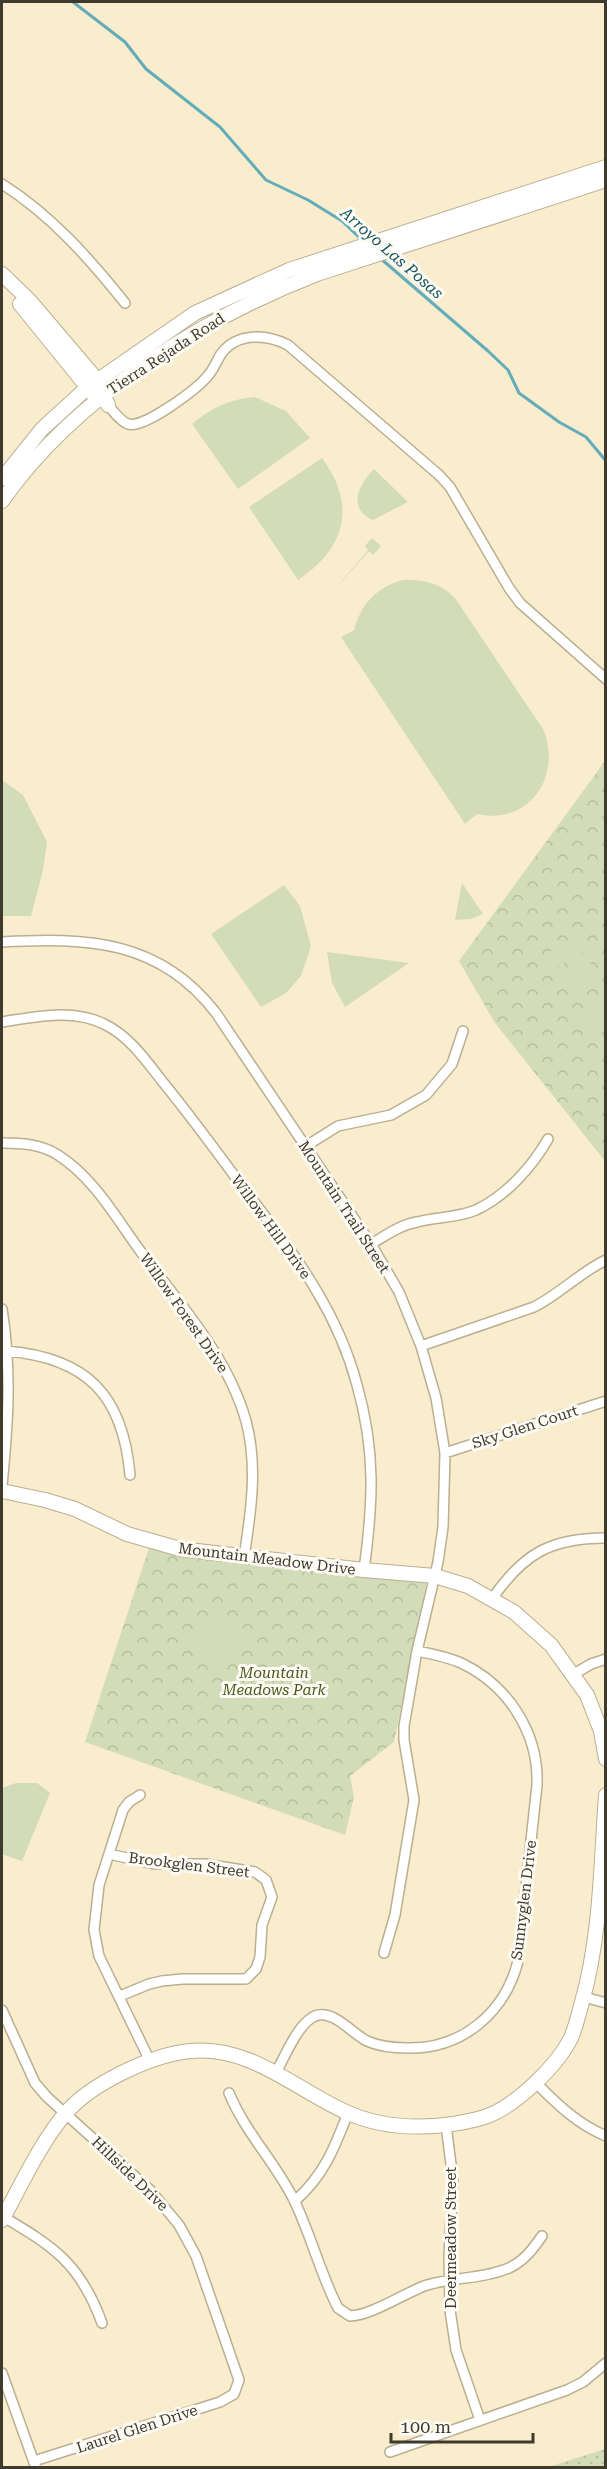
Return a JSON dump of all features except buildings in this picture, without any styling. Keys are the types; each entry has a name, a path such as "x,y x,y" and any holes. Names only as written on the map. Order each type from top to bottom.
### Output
{"street":[{"name":"Tierra Rejada Road","path":"2,479 42,429 93,384 195,313 408,230 606,166"},
{"name":"Tierra Rejada Road","path":"2,501 51,443 103,400 201,328 271,285 421,240 606,180"},
{"path":"2,184 32,206 71,240 125,303"},
{"path":"2,274 29,300 103,400 117,416 128,424 138,425 167,408 206,379 222,352 232,344 260,335 288,345 439,475 450,487 508,588 520,603 606,680"},
{"path":"2,285 93,384"},
{"name":"Mountain Trail Street","path":"2,942 56,939 137,952 165,966 197,991 216,1013 371,1244 399,1292 421,1346 435,1398 444,1453 443,1527 404,1725 404,1740 414,1800 395,1915 384,1953"},
{"name":"Willow Hill Drive","path":"2,1022 48,1015 77,1016 93,1019 121,1034 144,1058 179,1102 302,1268 339,1334 349,1358 365,1416 372,1470 371,1517 364,1570"},
{"path":"306,1146 338,1126 391,1115 426,1095 452,1064 463,1031"},
{"path":"371,1244 408,1224 477,1210 505,1191 537,1160 548,1139"},
{"name":"Willow Forest Drive","path":"2,1143 43,1147 57,1154 82,1175 200,1331 221,1365 240,1406 250,1444 252,1499 244,1557"},
{"path":"421,1346 534,1307 582,1272 606,1260"},
{"path":"2,1309 7,1351 9,1418 2,1489"},
{"path":"7,1351 32,1353 64,1363 93,1382 112,1407 122,1427 130,1475"},
{"name":"Sky Glen Court","path":"444,1453 606,1401"},
{"name":"Mountain Meadow Drive","path":"2,1489 75,1509 128,1534 151,1542 195,1552 435,1576 468,1586 492,1599 528,1624 551,1645 574,1674 593,1708 601,1731 606,1759"},
{"path":"492,1599 517,1567 543,1548 564,1541 606,1538"},
{"name":"Sunnyglen Drive","path":"276,2072 303,2025 313,2017 320,2015 334,2019 361,2038 378,2045 417,2048 442,2044 470,2032 489,2017 502,2001 514,1976 537,1785 534,1754 525,1726 514,1706 487,1679 461,1663 417,1651"},
{"path":"574,1674 591,1664 606,1659"},
{"path":"102,2323 82,2279 58,2253 45,2242 2,2218 54,2128 66,2112 105,2082 150,2061 188,2051 207,2050 239,2056 276,2072 348,2113 390,2125 446,2125 486,2117 496,2112 535,2082 567,2044 584,1997 591,1967 603,1881 606,1795"},
{"path":"140,1796 129,1802 123,1810 99,1885 94,1930 99,1956 150,2061"},
{"name":"Brookglen Street","path":"109,1854 154,1864 216,1865 255,1872 266,1880 272,1897 262,1925 260,1957 256,1970 252,1974 242,1980 162,1981 120,1996"},
{"path":"584,1997 606,2003"},
{"name":"Hillside Drive","path":"2,2010 35,2083 47,2097 150,2190 179,2225 196,2256 239,2377 236,2390"},
{"path":"535,2082 561,2109 579,2123 606,2136"},
{"path":"229,2093 238,2115 270,2160 295,2201 335,2302 342,2312 353,2316 417,2289 508,2268 523,2259 542,2236"},
{"path":"295,2201 315,2182 324,2169 348,2113"},
{"name":"Deermeadow Street","path":"446,2125 453,2180 450,2310 456,2349 480,2420"},
{"path":"390,2452 567,2390 583,2382 606,2364"},
{"path":"2,2373 35,2464"},
{"name":"Laurel Glen Drive","path":"35,2464 220,2402 234,2394 236,2390"}],"green space":[{"path":"255,397 286,411 310,438 238,489 192,424 222,405"},
{"path":"322,458 340,492 341,525 336,540 327,554 298,580 249,507"},
{"path":"374,469 408,502 373,520 360,509 358,496 363,482"},
{"path":"372,538 381,546 373,555 369,551 331,594 368,550 365,546"},
{"path":"402,580 431,583 455,598 543,729 548,747 545,780 537,794 526,805 496,816 477,814 465,824 341,637 354,630 365,605 377,592"},
{"path":"605,761 605,1161 495,1023 459,961"},
{"path":"2,780 23,795 47,842 43,870 31,916 2,916"},
{"path":"462,883 483,914 471,919 455,920"},
{"path":"284,885 300,906 311,946 301,976 286,993 261,1007 211,934"},
{"path":"574,937 583,952 554,969 545,955"},
{"path":"327,952 409,963 345,1007 332,983"},
{"path":"588,960 597,974 567,992 559,978"},
{"path":"605,999 605,1019 590,1029 581,1014"},
{"name":"Mountain Meadows Park","path":"151,1542 428,1575 394,1742 350,1776 354,1797 345,1835 85,1742"},
{"path":"201,1614 243,1628 232,1663 190,1649"},
{"path":"16,1783 37,1783 50,1793 22,1861 2,1854 2,1788"},
{"path":"605,2449 605,2467 548,2467"}],"waterway":[{"name":"Arroyo Las Posas","path":"73,2 125,42 146,69 220,127 266,180 308,200 342,221 362,240"},
{"name":"Arroyo Las Posas","path":"380,258 508,370 519,393 559,422 586,437 606,461"}]}
